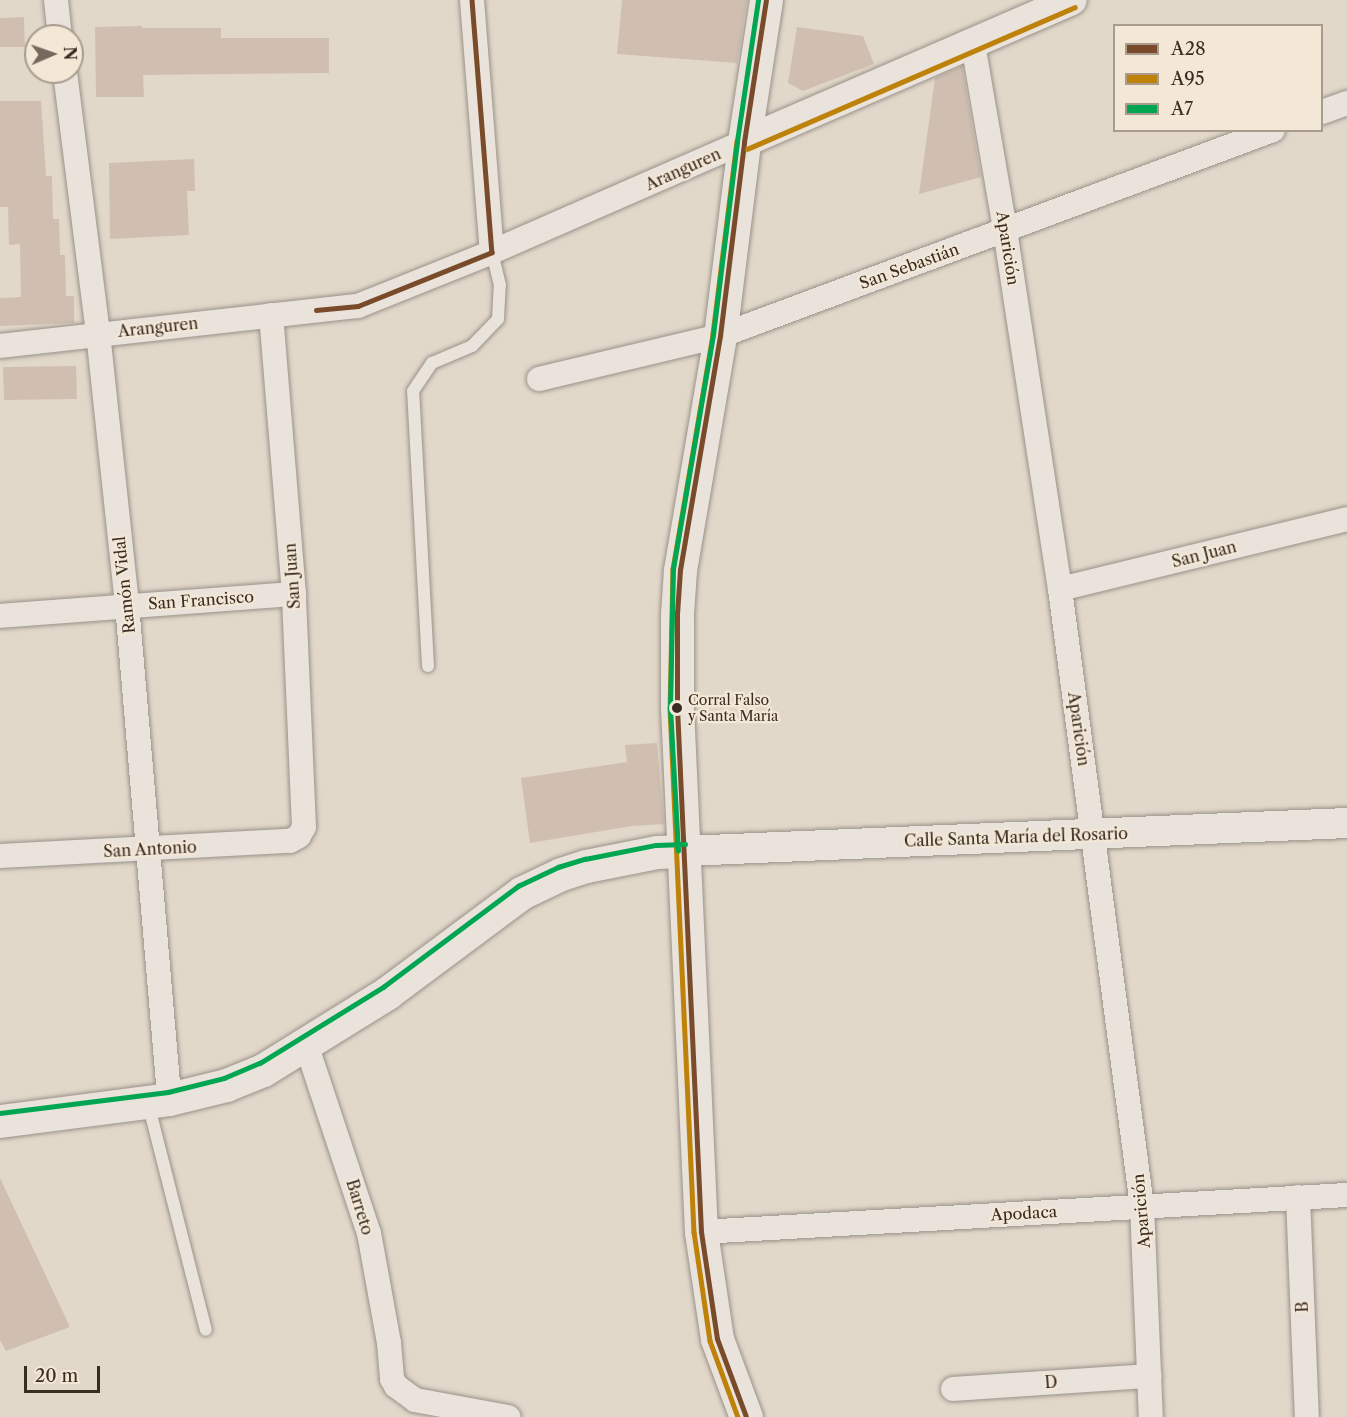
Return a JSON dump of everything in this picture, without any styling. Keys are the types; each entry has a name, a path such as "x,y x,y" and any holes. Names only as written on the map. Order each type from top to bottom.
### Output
{"main road":[{"path":"746,1417 717,1339 701,1232 677,708 680,570 720,336 744,142 766,0"},
{"path":"0,1121 158,1100 226,1085 263,1070 305,1041 387,993 521,893 561,874 586,866 657,852 685,851"}],"street":[{"path":"56,0 59,24"},
{"path":"472,0 492,252"},
{"name":"Aranguren","path":"0,346 98,333 358,306 492,252 1072,0"},
{"name":"Aparición","path":"973,44 1005,230 1060,589 1094,834 1142,1206 1151,1417"},
{"name":"Ramón Vidal","path":"67,84 98,333 127,605 149,850 158,1100"},
{"path":"1323,112 1347,103"},
{"name":"San Sebastián","path":"539,379 720,336 1268,132"},
{"name":"San Juan","path":"271,315 294,594 304,827 299,836"},
{"name":"San Juan","path":"1060,589 1347,519"},
{"name":"San Francisco","path":"0,616 294,594"},
{"name":"Calle Santa María del Rosario","path":"685,851 1347,823"},
{"name":"San Antonio","path":"0,856 290,841 299,836"},
{"name":"Barreto","path":"305,1041 369,1233 389,1342 392,1379 396,1386 415,1400 508,1417"},
{"name":"Apodaca","path":"701,1232 1347,1195"},
{"name":"B","path":"1298,1197 1307,1417"},
{"name":"D","path":"953,1389 1150,1376"}],"lane":[{"path":"428,666 413,391 432,363 472,346 498,319 500,285 492,252"},
{"path":"158,1100 206,1330"}],"building":[{"path":"622,0 747,0 737,63 617,54"},
{"path":"24,17 24,47 0,47 0,18"},
{"path":"142,26 142,28 221,28 221,38 329,38 329,73 143,75 144,97 96,97 95,27"},
{"path":"797,27 863,36 874,64 803,91 788,83"},
{"path":"962,66 981,177 919,194 935,78"},
{"path":"0,101 41,101 46,176 52,176 53,219 59,219 60,255 65,255 66,296 74,296 74,323 0,326 0,298 21,297 20,244 9,245 8,207 0,207"},
{"path":"194,159 195,191 187,191 189,235 110,239 109,163"},
{"path":"76,366 77,399 4,400 3,367"},
{"path":"657,743 664,824 632,826 530,843 521,778 627,762 625,745"},
{"path":"0,1178 70,1327 6,1351 0,1340"}],"transit line":[{"name":"A28","path":"472,0 492,252"},
{"name":"A7","path":"678,851 670,708 673,569 713,335 737,141 758,0"},
{"name":"A28","path":"746,1417 717,1339 701,1232 677,708 677,614 680,570 720,336 744,142 766,0"},
{"name":"A95","path":"747,149 1075,7"},
{"name":"A95","path":"737,141 713,335 673,569 670,708 694,1232 710,1341 738,1417"},
{"name":"A28","path":"316,310 358,306 492,252"},
{"name":"A7","path":"0,1113 168,1092 224,1078 260,1063 383,987 518,886 558,867 585,859 656,845 685,844"}],"place":[{"name":"Corral Falso y Santa María","path":"677,708"}]}
